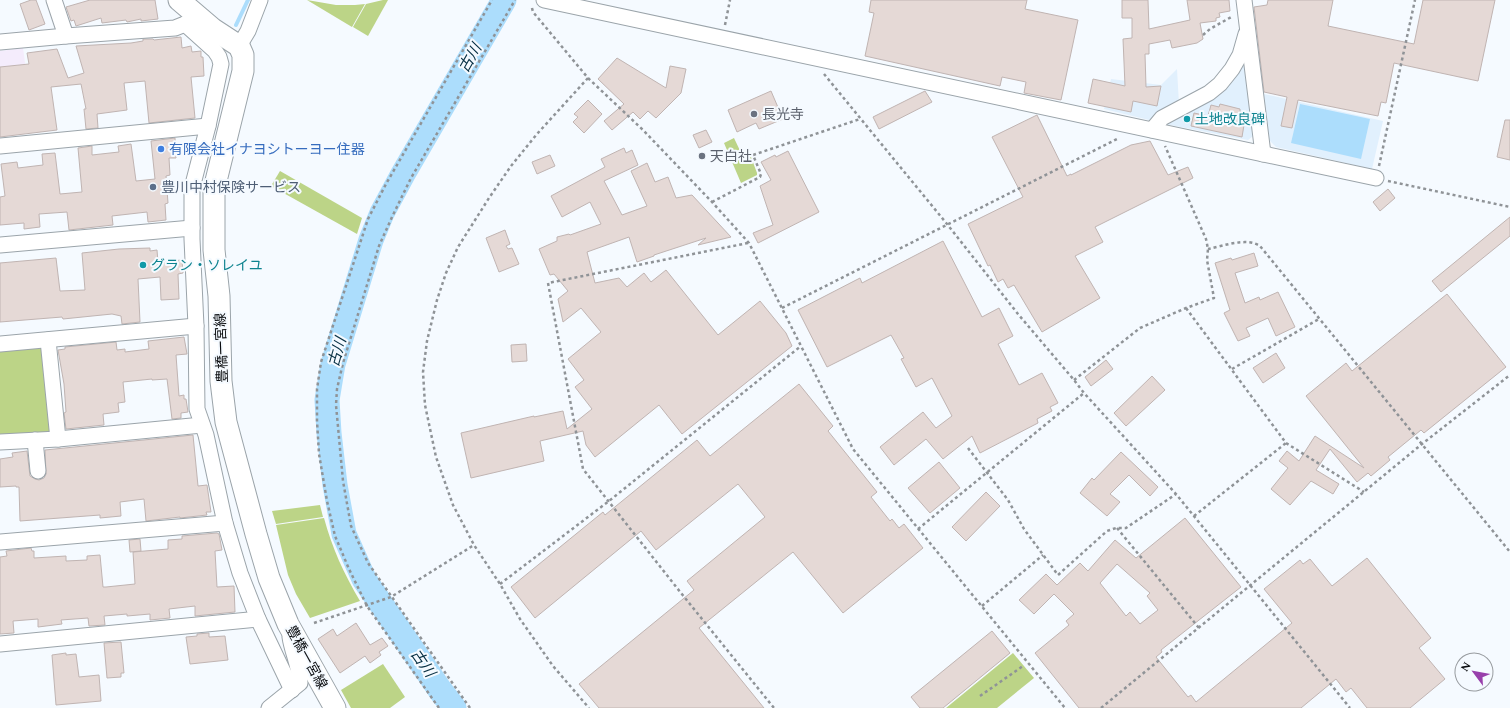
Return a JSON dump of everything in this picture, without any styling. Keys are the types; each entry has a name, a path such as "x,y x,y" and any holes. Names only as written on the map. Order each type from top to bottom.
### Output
{"main road":[{"path":"180,0 191,20 212,29 239,46"},
{"name":"豊橋一宮線","path":"239,46 243,55 243,71 214,189 214,250 219,296 221,380 226,422 269,578 288,624 335,708"}],"street":[{"path":"54,0 66,36"},
{"path":"239,46 248,31 260,0"},
{"path":"538,3 722,37 1376,178"},
{"path":"1246,12 1263,154"},
{"path":"1152,130 1162,118 1209,93 1220,84 1240,55 1246,12"},
{"path":"0,42 175,28 191,20 219,56 221,64 208,126 192,188 197,409 206,435 224,523 240,573 258,619 292,690"},
{"path":"0,146 208,126"},
{"path":"0,245 192,228"},
{"path":"0,344 196,326"},
{"path":"48,340 58,439"},
{"path":"0,442 58,439 202,424"},
{"path":"35,440 38,471"},
{"path":"0,542 224,523"},
{"path":"0,644 258,619"},
{"path":"269,708 300,683 300,676 291,648 288,624"}],"path":[{"path":"439,708 367,606 335,536 319,454 317,389 321,362 368,219 386,184 492,0"},
{"path":"470,708 368,563 351,526 343,481 336,405 336,389 379,246 392,217 411,178 515,0"},
{"path":"722,37 730,0"},
{"path":"1415,0 1376,178 1510,207"},
{"path":"538,3 533,12 588,78 643,130 749,243 853,449 1065,708"},
{"path":"1204,35 1210,29 1231,16 1246,12"},
{"path":"813,57 824,74 947,224 1018,314 1084,393 1176,494 1350,708"},
{"path":"588,78 537,134 511,166 458,247 446,273 435,307 427,341 423,372 425,405 436,457 453,505 474,545 500,584 520,619 553,666 589,708"},
{"path":"712,202 760,177 761,174 753,155 860,119"},
{"path":"1074,380 1140,328 1186,308 1214,298 1207,260 1208,249 1206,239 1164,143 1152,130"},
{"path":"782,308 1125,136"},
{"path":"1208,249 1248,241 1255,242 1260,246 1510,552"},
{"path":"749,243 548,283 583,469 774,708"},
{"path":"1186,308 1286,443 1364,492"},
{"path":"1232,369 1319,319"},
{"path":"500,584 608,501 801,346"},
{"path":"1101,708 1422,444 1510,375"},
{"path":"918,529 1084,393"},
{"path":"1194,516 1286,443"},
{"path":"968,448 1008,500 1024,528 1058,575 1107,531 1116,528 1126,528 1176,494"},
{"path":"1116,528 1199,628"},
{"path":"314,623 392,597 474,545"},
{"path":"982,606 1043,555"},
{"path":"980,696 1023,666"}],"shaded area":[{"path":"23,48 29,92 0,95 0,51"},
{"path":"1245,58 1253,136 1248,140 1165,124"},
{"path":"1177,69 1179,104 1153,121 1104,109 1111,79 1161,85"},
{"path":"1264,94 1383,121 1372,169 1276,147 1269,140"}],"green space":[{"path":"307,0 336,5 365,4 352,27"},
{"path":"388,0 368,36 353,27 366,4"},
{"path":"734,138 744,159 751,157 757,173 757,175 741,183 724,143"},
{"path":"280,171 362,218 357,234 271,186"},
{"path":"40,346 46,351 53,429 49,434 0,439 0,350"},
{"path":"320,505 323,517 276,524 272,511"},
{"path":"324,518 339,561 360,601 310,618 296,594 288,575 276,525"},
{"path":"1013,653 1034,678 997,708 946,708"},
{"path":"383,664 405,697 390,708 351,708 341,690"}],"water":[{"path":"1300,104 1370,119 1361,159 1291,143"}],"building":[{"path":"31,0 36,0 45,24 29,30 20,4"},
{"path":"90,0 155,0 158,19 141,21 141,19 127,22 126,20 102,23 101,18 76,26 74,20 71,21 66,7"},
{"path":"871,0 1027,0 1025,9 1078,20 1061,100 1024,93 1026,82 1002,77 1000,86 865,56 874,13 869,12"},
{"path":"1122,0 1148,0 1149,29 1190,20 1187,0 1229,0 1230,11 1219,13 1220,17 1216,18 1216,21 1200,23 1203,39 1197,43 1172,48 1170,40 1149,44 1149,54 1145,54 1146,87 1161,86 1157,106 1133,101 1131,112 1088,103 1093,79 1125,86 1123,39 1132,38 1132,18 1122,18"},
{"path":"1268,0 1333,0 1328,26 1414,44 1423,0 1495,0 1478,81 1394,63 1386,103 1381,102 1378,116 1298,100 1292,128 1281,126 1287,97 1264,92 1254,7 1267,5"},
{"path":"181,37 182,48 191,46 192,52 201,51 201,57 203,57 204,76 191,77 195,118 149,123 145,81 124,83 127,110 97,114 98,128 86,129 84,109 86,109 81,84 51,87 57,130 0,137 0,67 29,64 27,53 57,49 68,78 84,73 76,46 131,43 143,41 143,39 154,40"},
{"path":"617,58 666,88 670,66 686,69 681,93 656,118 648,111 640,119 633,112 612,130 604,121 624,104 598,79"},
{"path":"771,91 783,119 759,129 756,123 737,132 728,110"},
{"path":"925,91 932,102 879,129 873,117"},
{"path":"588,100 602,114 584,133 573,122 578,117 574,114"},
{"path":"1220,104 1240,109 1240,112 1246,113 1242,137 1191,126 1194,113 1208,116 1211,105 1219,107"},
{"path":"1037,115 1067,176 1131,145 1150,141 1168,175 1188,167 1193,178 1095,227 1103,242 1075,256 1100,298 1042,332 1014,285 1008,288 1003,279 998,282 990,265 988,266 968,224 1023,197 992,137"},
{"path":"1505,120 1510,120 1510,160 1497,157"},
{"path":"706,130 712,142 699,148 693,135"},
{"path":"175,138 176,158 169,158 170,175 166,176 168,203 165,204 166,220 148,222 147,212 112,216 113,225 69,230 67,212 39,214 40,227 24,229 24,223 0,225 0,197 5,196 1,164 17,162 18,168 43,165 42,154 55,153 60,194 82,192 78,148 92,146 92,155 119,152 118,146 131,144 136,181 155,179 151,141"},
{"path":"624,148 626,153 632,150 638,165 604,181 622,215 647,206 631,171 647,163 655,182 668,177 676,198 692,195 731,237 698,245 706,238 637,262 629,237 587,252 595,283 619,278 627,287 644,273 651,282 666,270 718,335 760,301 786,333 792,346 682,434 659,405 595,457 586,445 583,431 540,441 544,461 471,478 461,433 534,416 563,411 567,429 592,409 575,387 584,380 568,359 601,332 581,308 563,322 558,299 568,291 554,274 550,275 539,249 557,241 557,237 570,235 601,224 590,202 562,217 551,196 605,167 601,159"},
{"path":"788,151 819,212 758,243 753,233 773,225 760,186 771,180 761,162 775,155 776,157"},
{"path":"550,155 555,166 537,174 532,162"},
{"path":"1388,189 1395,198 1380,211 1373,202"},
{"path":"1510,217 1510,236 1441,292 1432,281"},
{"path":"505,230 510,244 506,246 508,249 512,248 519,264 499,272 486,238"},
{"path":"943,241 982,317 999,308 1013,336 998,344 1019,385 1042,373 1058,403 1050,407 1052,411 1037,419 1038,423 980,453 972,436 943,459 926,439 894,465 880,447 923,412 936,428 952,416 932,378 916,387 901,359 904,358 891,335 827,367 798,310 860,278 862,283"},
{"path":"150,248 150,251 157,250 158,262 182,260 183,273 178,274 179,299 161,300 160,277 138,279 140,322 122,324 121,316 112,314 63,319 62,317 0,322 0,263 56,258 60,291 85,290 82,253 119,249"},
{"path":"1254,253 1258,266 1235,273 1245,303 1259,297 1260,300 1278,292 1295,327 1276,336 1268,318 1246,328 1250,336 1238,341 1224,313 1230,310 1215,263 1231,258 1232,260"},
{"path":"1447,294 1506,367 1424,433 1421,430 1388,457 1390,460 1371,476 1368,473 1357,482 1330,449 1316,470 1339,484 1333,494 1311,481 1290,505 1271,489 1288,468 1279,461 1287,451 1299,461 1315,436 1364,468 1306,396 1346,363 1352,371"},
{"path":"184,337 187,354 176,355 179,396 184,395 188,412 181,413 181,418 172,419 167,379 152,379 123,382 125,402 118,403 119,412 103,414 104,425 66,429 64,413 66,412 64,384 58,350 65,349 65,347 116,342 117,350 125,349 125,352 149,349 148,341"},
{"path":"526,344 527,361 512,362 511,345"},
{"path":"1276,353 1285,368 1263,383 1253,368"},
{"path":"1106,360 1113,369 1091,386 1085,377"},
{"path":"1152,376 1165,390 1126,426 1114,413"},
{"path":"799,384 833,426 828,431 877,492 871,497 890,521 892,519 899,528 904,524 923,548 843,613 793,552 699,628 764,708 599,708 579,684 694,590 687,581 765,517 738,484 656,550 641,531 535,618 511,587 603,512 605,515 697,440 710,456"},
{"path":"193,435 198,486 207,485 211,512 206,512 207,515 146,521 144,499 120,502 121,516 100,518 100,515 20,521 19,487 0,487 0,459 13,457 12,453 27,451 30,476 39,480 44,478 46,474 45,450"},
{"path":"1121,452 1158,487 1150,496 1129,475 1110,494 1120,502 1107,516 1080,493 1092,478 1094,480"},
{"path":"939,462 960,488 930,513 908,488"},
{"path":"986,492 1000,506 966,541 952,527"},
{"path":"1185,518 1241,587 1161,650 1162,652 1156,657 1188,697 1191,695 1196,702 1292,623 1264,589 1300,560 1303,564 1310,559 1332,586 1367,558 1431,638 1419,648 1445,679 1410,708 1367,708 1351,688 1346,692 1336,679 1301,708 1079,708 1035,653 1069,625 1066,621 1074,614 1054,594 1034,614 1019,600 1046,574 1057,585 1080,563 1088,571 1115,540 1136,558","holes":["1117,564 1150,593 1147,596 1158,610 1140,624 1130,612 1126,616 1100,583"]},
{"path":"219,534 222,550 215,551 217,587 234,586 235,612 195,616 195,606 169,609 170,618 150,620 150,614 104,616 105,625 89,626 88,618 61,620 62,624 38,627 38,619 13,621 14,633 0,634 0,557 7,556 6,551 31,548 32,551 34,551 34,558 66,556 66,561 87,560 87,556 100,555 103,587 106,587 135,584 133,552 168,549 168,540 182,539 182,536"},
{"path":"140,539 141,551 130,552 129,540"},
{"path":"356,623 370,645 382,638 388,646 379,652 381,655 370,663 365,656 340,673 318,639 333,629 337,636"},
{"path":"992,631 1010,653 943,708 920,708 911,697"},
{"path":"209,633 209,637 225,636 228,660 190,664 186,637"},
{"path":"121,642 124,673 121,673 121,677 107,678 104,643"},
{"path":"66,653 66,655 76,654 79,677 99,675 101,701 56,705 52,655"}],"waterway":[{"path":"236,25 248,0"},
{"name":"古川","path":"454,708 364,579 344,534 335,485 327,400 333,364 371,240 382,213 504,0"}],"place":[{"name":"長光寺","path":"754,114"},
{"name":"土地改良碑","path":"1187,119"},
{"name":"有限会社イナヨシトーヨー住器","path":"161,149"},
{"name":"天白社","path":"702,156"},
{"name":"豊川中村保険サービス","path":"153,187"},
{"name":"グラン・ソレイユ","path":"143,265"}]}
